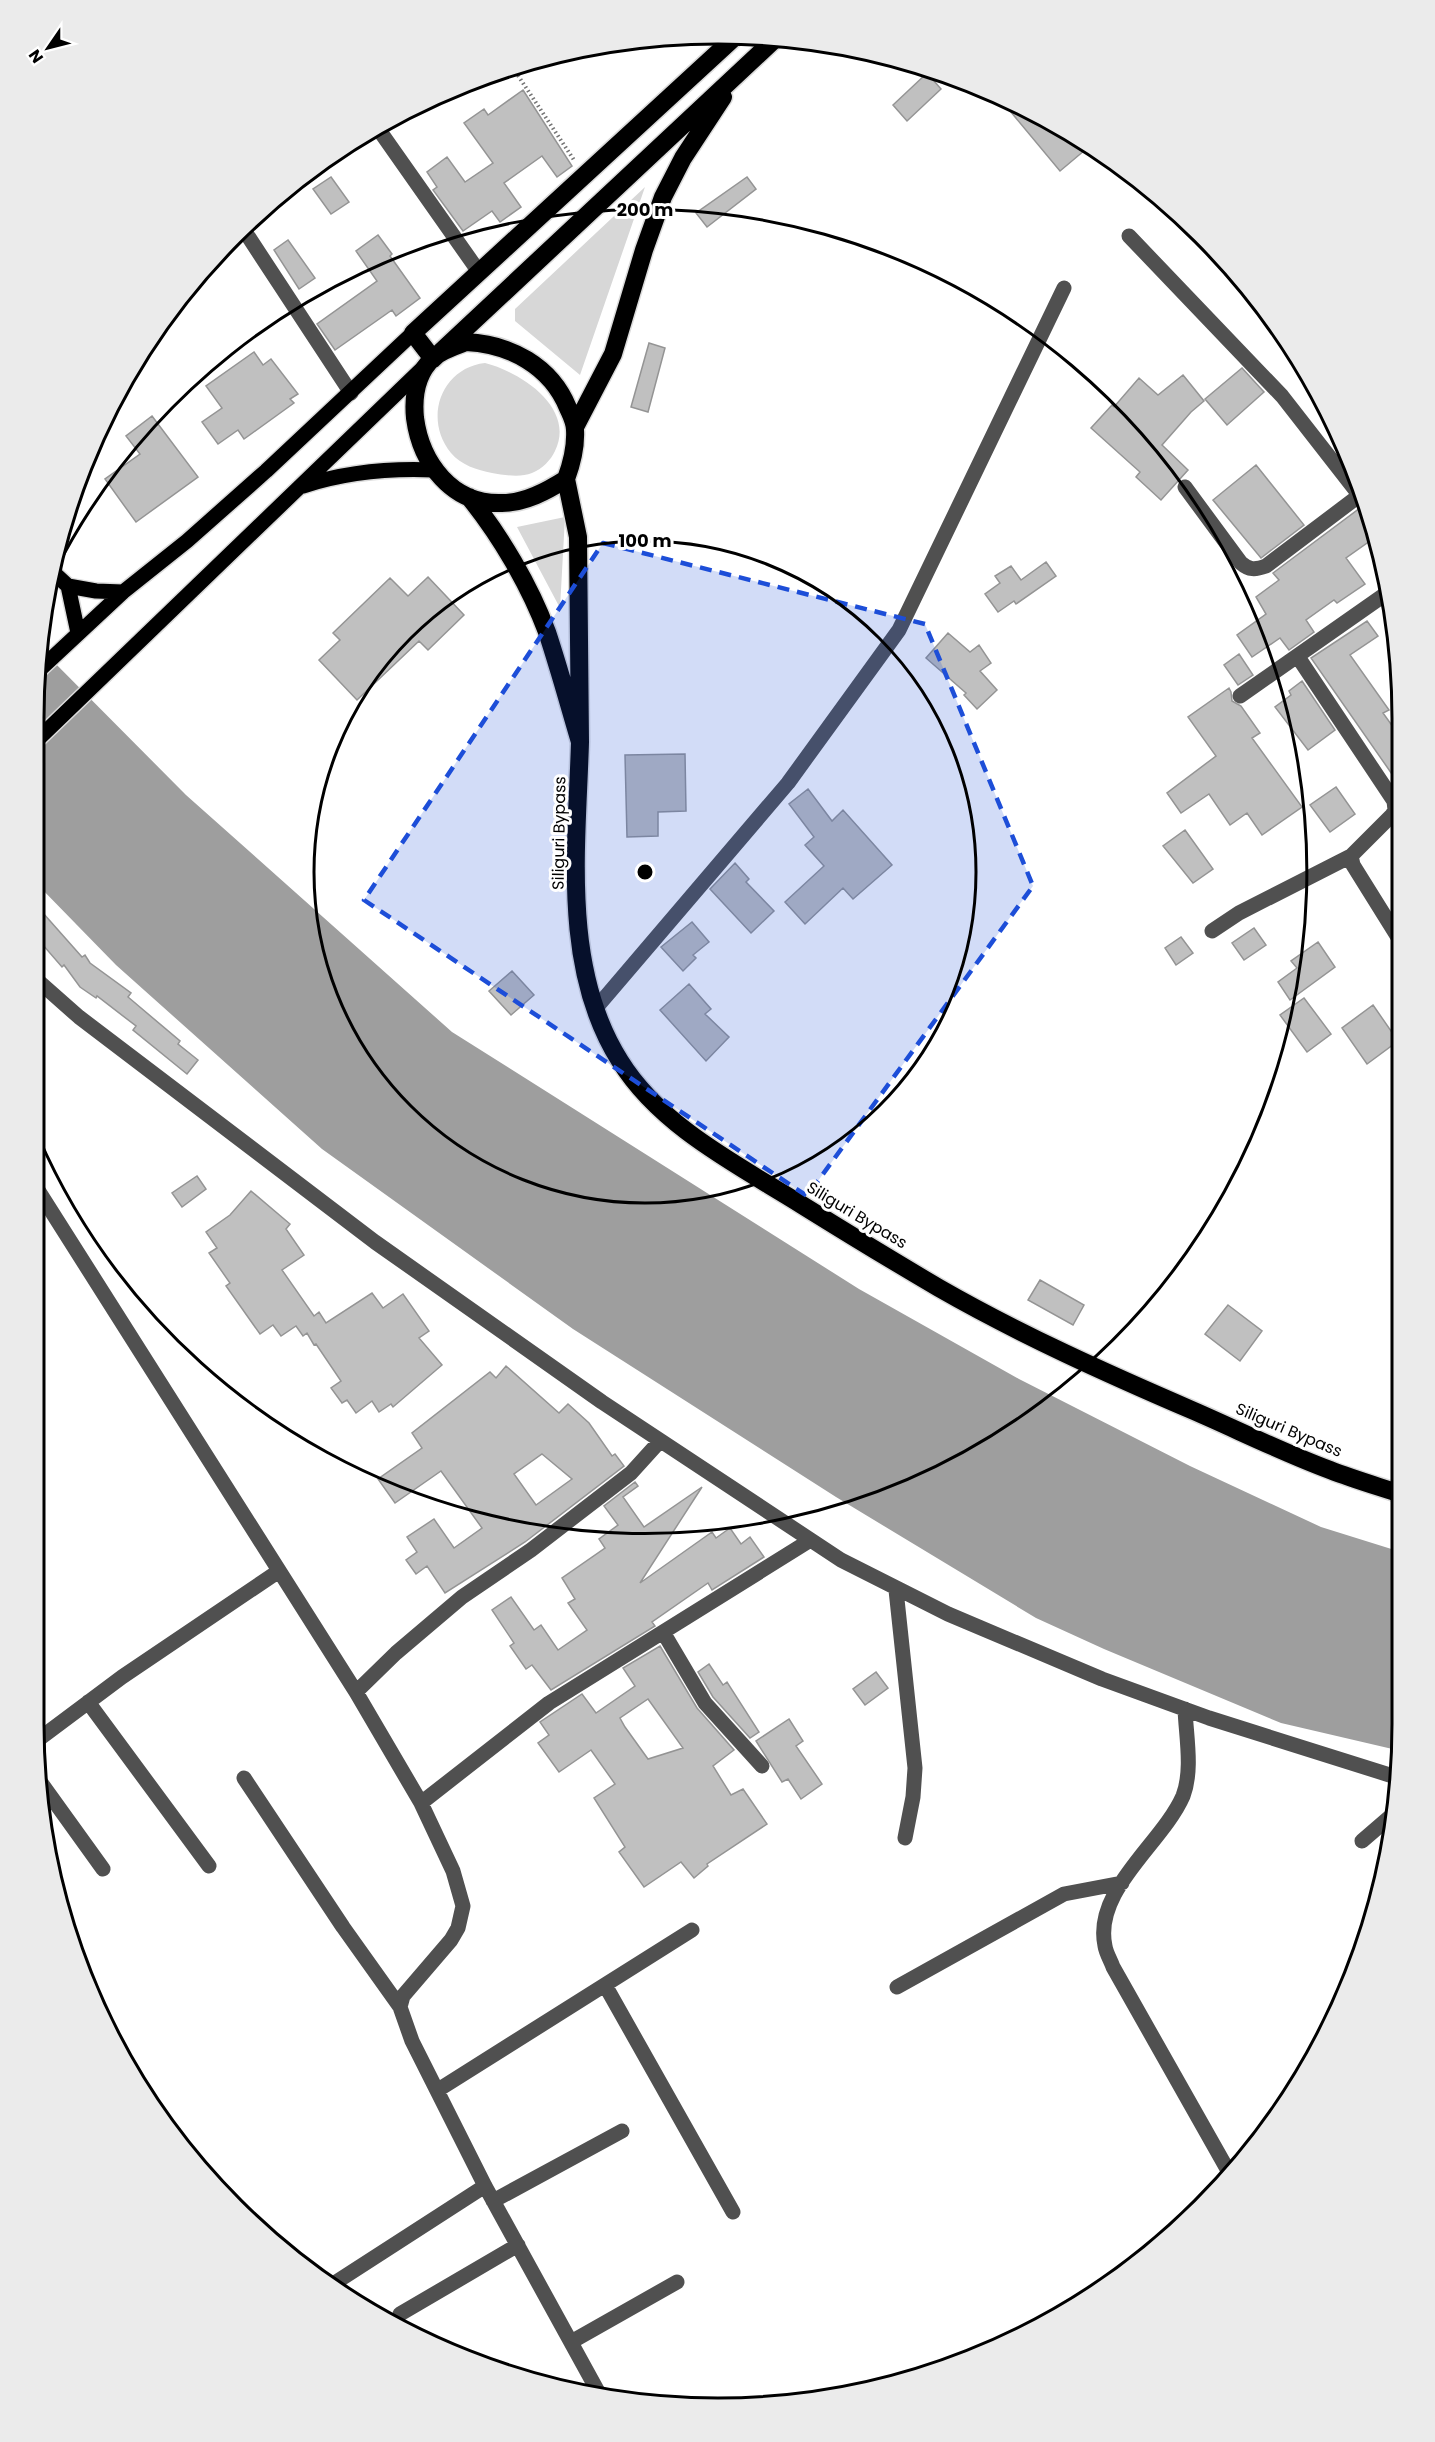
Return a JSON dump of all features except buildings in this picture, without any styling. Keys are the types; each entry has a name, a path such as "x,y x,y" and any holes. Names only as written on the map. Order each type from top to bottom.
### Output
{"highway":[{"path":"433,358 413,333 727,44"},
{"path":"580,742 546,630 517,568 469,497 444,480 434,470 419,440 414,406 415,388 420,376 433,358 768,46"},
{"path":"575,427 613,354 644,250 663,197 683,158 740,70"},
{"path":"433,358 466,342 486,343 507,349 529,360 548,377 565,400 575,427 574,456 566,479 549,490 501,504 469,497"},
{"name":"Siliguri Bypass","path":"566,479 578,537 580,742 577,865 579,925 585,975 596,1008 620,1061 650,1101 681,1127 722,1155 940,1289 1119,1379 1329,1469 1392,1491"}],"main road":[{"path":"46,662 123,592 187,541 351,393 413,333"},
{"path":"44,733 433,358"},
{"path":"297,488 331,477 380,470 434,470"},
{"path":"58,577 68,586 78,633"},
{"path":"68,586 123,592"}],"street":[{"path":"382,134 479,272"},
{"path":"247,235 351,393"},
{"path":"1129,236 1282,396 1347,479"},
{"path":"596,1008 788,783 889,646 899,630 1064,288"},
{"path":"1185,487 1241,563 1246,568 1256,570 1266,566 1355,499"},
{"path":"1240,696 1381,597"},
{"path":"1298,657 1392,798"},
{"path":"1212,931 1239,913 1351,856 1392,815"},
{"path":"1351,856 1353,866 1392,928"},
{"path":"44,986 79,1017 375,1242 660,1441 841,1560 896,1590 1102,1679 1185,1709 1389,1775"},
{"path":"44,1200 356,1692 421,1803 453,1871 463,1906 458,1928 408,1987 400,2007"},
{"path":"356,1692 396,1653 462,1597 531,1550 631,1473 660,1441"},
{"path":"421,1803 549,1703 809,1540"},
{"path":"44,1735 122,1677 279,1571"},
{"path":"896,1590 915,1768 913,1797 905,1838"},
{"path":"663,1632 705,1703 762,1766"},
{"path":"88,1702 210,1866"},
{"path":"1185,1709 1188,1774 1184,1793 1160,1834 1108,1904 1103,1925 1105,1947 1113,1967 1226,2167"},
{"path":"244,1778 343,1927 400,2007 404,2024 485,2186 595,2388"},
{"path":"47,1791 103,1869"},
{"path":"1362,1841 1384,1822"},
{"path":"897,1987 1064,1894 1122,1883"},
{"path":"438,2090 692,1929"},
{"path":"605,1985 733,2212"},
{"path":"493,2201 622,2131"},
{"path":"338,2281 485,2186"},
{"path":"400,2314 518,2245"},
{"path":"571,2342 676,2282"}],"path":[{"path":"517,74 585,176"}],"highlighted area":[{"path":"603,543 925,624 1033,886 807,1196 364,900"}],"shaded area":[{"path":"645,187 580,375 515,321 515,309"},
{"path":"485,363 514,374 529,383 552,407 558,420 559,435 555,451 546,464 532,473 512,476 475,469 455,457 443,440 438,425 441,397 457,374"},
{"path":"565,517 560,608 517,527"},
{"path":"47,655 186,795 452,1032 859,1289 1019,1379 1190,1466 1321,1527 1392,1549 1391,1749 1281,1723 1104,1649 1036,1618 836,1497 573,1329 322,1149 116,965 44,891 44,718"}]}
